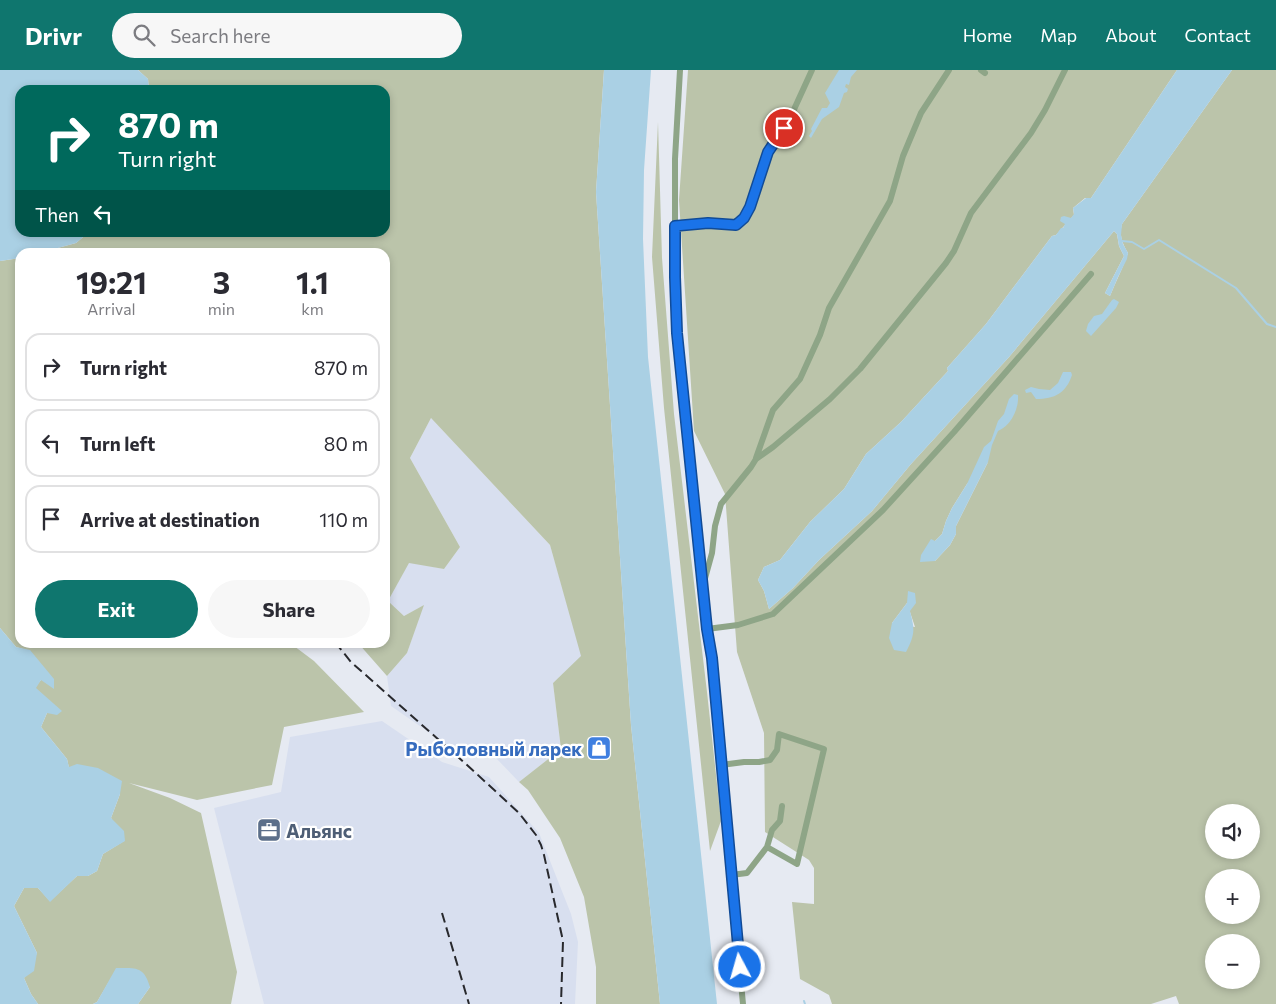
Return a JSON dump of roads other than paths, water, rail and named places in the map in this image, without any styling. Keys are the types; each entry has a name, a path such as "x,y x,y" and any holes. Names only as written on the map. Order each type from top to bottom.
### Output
{"street":[{"path":"680,70 675,159 677,333 707,629 712,658 744,1004"},
{"path":"675,226 708,223 736,225 744,218 750,207 768,152 791,116 812,70"},
{"path":"704,586 721,504 752,467 773,410 800,379 820,335 829,308 890,200 903,156 921,112 949,70"},
{"path":"756,459 823,405 860,369 946,263 954,251 972,213 1031,133 1065,70"},
{"path":"707,629 738,624 773,614 883,510 1091,274"},
{"path":"721,765 770,760 777,750 779,734 824,749 797,864 767,847"},
{"path":"731,875 747,873 767,847 772,830 780,821 782,806"}],"water":[{"path":"0,70 138,70 148,79 149,85 15,85 15,237 83,237 76,243 58,248 15,248 15,259 0,261"},
{"path":"604,70 651,70 644,170 643,239 648,357 717,1004 660,1004 631,725 596,192"},
{"path":"839,70 857,70 851,77 849,85 846,84 845,87 848,89 844,93 839,107 822,119 811,138 809,136 812,131 811,129 822,108 827,108 830,103 825,93"},
{"path":"1177,70 1232,70 1122,224 1121,235 1128,253 1127,259 1110,296 1105,293 1124,256 1119,246 1117,234 1114,231 1009,357 911,464 872,511 769,609 764,591 758,580 764,567 780,560 810,522 844,489 866,454 901,422 948,371 947,368 986,324 1052,236 1056,235 1063,228 1065,224 1060,221 1061,217 1071,218 1074,214 1073,208 1086,198 1091,198"},
{"path":"1114,299 1119,302 1116,308 1091,336 1086,331 1088,324 1094,316 1102,314"},
{"path":"1063,372 1071,372 1072,375 1067,386 1059,394 1049,398 1036,399 1031,392 1026,393 1025,390 1031,387 1050,390 1058,383"},
{"path":"1014,394 1018,395 1016,411 1007,425 998,431 988,462 956,526 956,534 950,545 935,561 920,562 921,555 931,539 935,541 942,534 952,508 967,484 984,447 991,441 998,421 1004,414 1009,399"},
{"path":"908,591 915,593 916,603 910,611 913,632 906,652 894,650 889,638 892,623 907,603"},
{"path":"0,628 15,648 30,650 54,679 54,689 41,680 36,688 62,711 57,715 47,713 41,727 67,759 69,767 77,764 98,768 122,781 120,794 111,818 124,831 125,841 103,854 97,871 88,876 77,876 50,902 38,888 24,888 14,906 37,953 34,971 24,978 38,1004 0,1004"},
{"path":"116,968 134,968 142,972 148,980 150,987 138,1004 93,1004 97,1002"}],"waterway":[{"path":"1122,241 1132,242 1144,249 1159,240 1236,288 1267,324 1276,327"}],"railway":[{"path":"340,648 351,662 519,813 536,835 544,855 563,941 561,1004"},
{"path":"442,913 469,1004"}],"place":[{"name":"Рыболовный ларек","path":"599,748"},
{"name":"Альянс","path":"269,830"}]}
